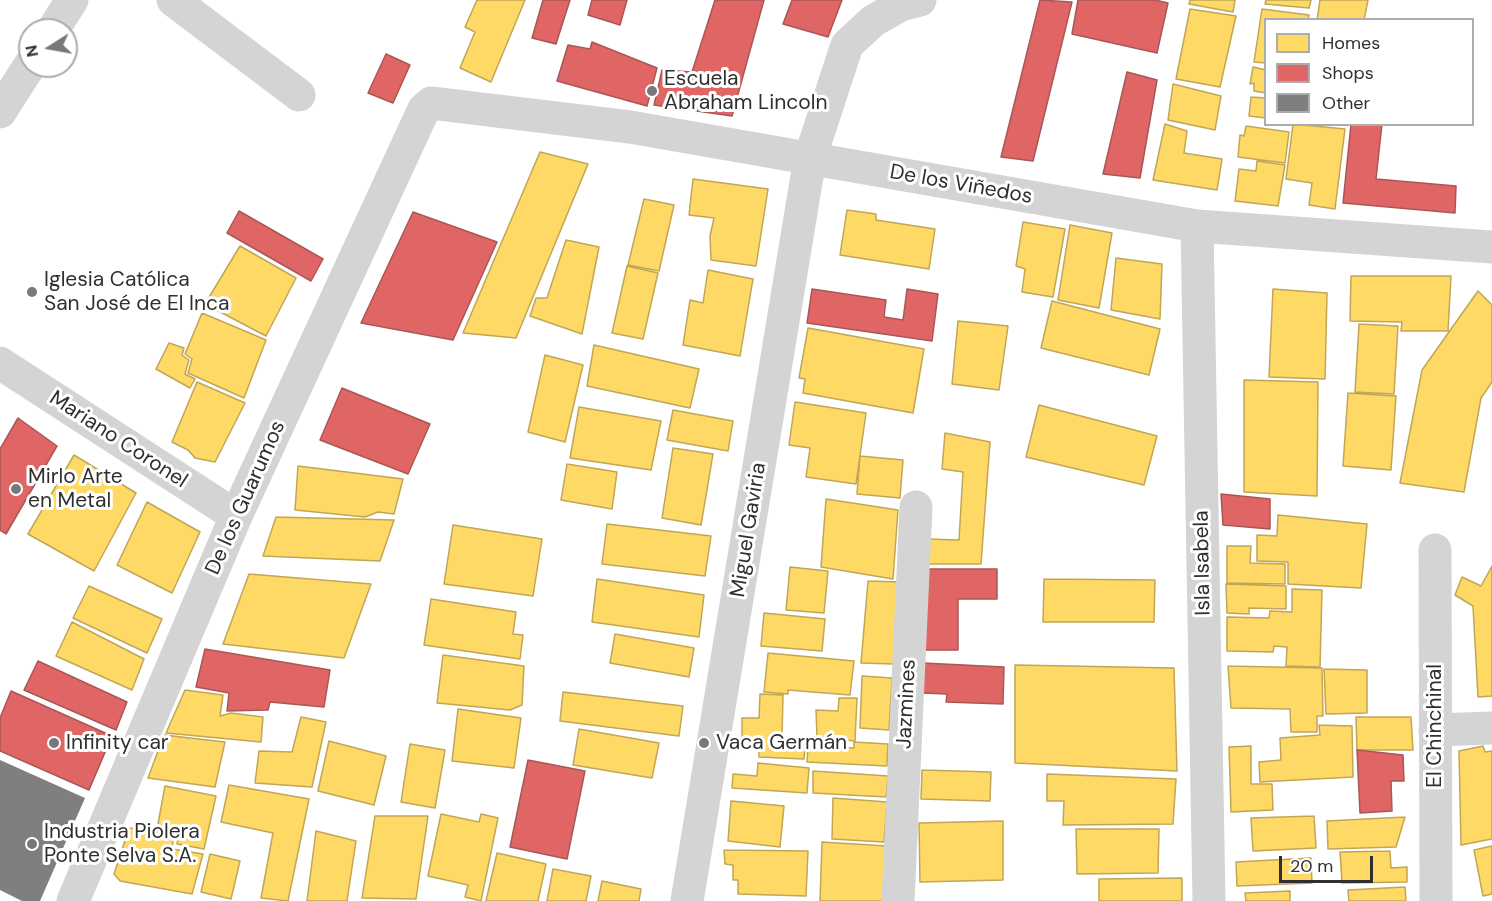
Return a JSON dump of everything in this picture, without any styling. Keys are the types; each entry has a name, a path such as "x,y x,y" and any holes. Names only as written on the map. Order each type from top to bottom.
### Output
{"street":[{"path":"61,18 72,0"},
{"path":"173,0 299,95"},
{"name":"Miguel Gaviria","path":"687,901 810,158 847,45 873,21 901,5 920,0"},
{"path":"0,112 22,78"},
{"name":"De los Viñedos","path":"432,103 630,127 1197,226 1492,247"},
{"name":"De los Guarumos","path":"80,900 236,516 424,109 432,103"},
{"name":"Isla Isabela","path":"1197,226 1209,901"},
{"name":"Mariano Coronel","path":"0,363 236,516"},
{"name":"Jazmines","path":"898,901 916,507"},
{"name":"El Chinchinal","path":"1435,550 1437,901"},
{"path":"1435,730 1492,728"}],"building: Homes":[{"path":"477,0 525,0 491,82 460,68 475,32 465,27"},
{"path":"1190,0 1235,0 1233,12 1189,4"},
{"path":"1266,0 1311,0 1309,8 1265,4"},
{"path":"1320,0 1368,0 1364,18 1317,18"},
{"path":"1190,9 1236,16 1220,87 1176,79"},
{"path":"1262,9 1309,15 1308,18 1264,18 1264,63 1254,62"},
{"path":"1253,67 1264,70 1264,93 1254,91 1254,83 1250,84"},
{"path":"1173,84 1221,96 1215,130 1168,120"},
{"path":"1251,97 1264,98 1264,118 1249,116"},
{"path":"1165,124 1187,131 1184,153 1222,159 1217,190 1153,180"},
{"path":"1246,126 1289,132 1285,163 1238,157 1240,135 1244,136"},
{"path":"1293,126 1345,129 1335,209 1309,205 1312,183 1286,179"},
{"path":"540,152 588,164 516,338 463,333"},
{"path":"1257,161 1285,165 1278,206 1235,201 1239,169 1256,171"},
{"path":"693,179 768,189 756,266 711,260 710,236 714,218 689,215"},
{"path":"644,199 674,205 659,271 628,265"},
{"path":"847,210 876,214 876,220 935,229 929,269 840,255"},
{"path":"1023,222 1065,229 1053,297 1022,292 1025,269 1016,266"},
{"path":"1070,225 1112,233 1099,308 1058,300"},
{"path":"566,240 599,247 582,334 530,316 536,298 547,298"},
{"path":"240,246 296,278 266,336 205,304"},
{"path":"1116,258 1162,264 1160,319 1111,310"},
{"path":"627,266 658,273 643,339 612,333"},
{"path":"708,270 753,279 740,356 683,345 690,300 703,303"},
{"path":"1351,276 1451,276 1448,331 1401,331 1402,322 1350,321"},
{"path":"1273,289 1327,293 1325,379 1269,377"},
{"path":"1478,291 1492,305 1492,382 1481,398 1464,492 1400,483 1422,370"},
{"path":"1052,301 1160,329 1149,375 1041,348"},
{"path":"202,313 266,340 244,398 188,373 192,359 185,354"},
{"path":"958,321 1008,326 999,390 952,384"},
{"path":"1359,324 1398,326 1394,394 1355,392"},
{"path":"808,328 924,349 913,413 803,393 805,379 799,378"},
{"path":"169,343 184,348 182,355 189,360 185,374 195,379 190,388 156,369"},
{"path":"594,345 699,369 690,408 587,386"},
{"path":"545,355 583,365 565,442 528,432"},
{"path":"1244,380 1318,382 1317,496 1244,492"},
{"path":"197,382 245,403 215,462 195,458 188,450 172,442"},
{"path":"1348,393 1396,396 1391,470 1343,466"},
{"path":"795,402 866,413 856,484 806,477 810,448 789,445"},
{"path":"1039,405 1157,436 1144,485 1026,457"},
{"path":"579,407 661,421 651,470 570,458"},
{"path":"673,410 733,421 728,451 667,440"},
{"path":"945,433 990,442 981,564 926,564 928,539 959,540 963,472 942,469"},
{"path":"673,448 713,454 701,525 662,518"},
{"path":"74,455 136,493 94,571 28,534"},
{"path":"860,456 903,460 900,498 857,494"},
{"path":"567,464 617,472 612,509 561,500"},
{"path":"298,466 403,479 394,514 378,512 365,517 295,510"},
{"path":"826,499 898,510 893,579 821,567"},
{"path":"147,502 200,532 172,593 117,565"},
{"path":"1278,515 1367,524 1361,588 1288,584 1288,562 1257,561 1257,535 1277,536"},
{"path":"276,517 394,520 380,561 263,556"},
{"path":"607,524 711,536 705,576 602,564"},
{"path":"453,525 542,539 533,596 444,584"},
{"path":"1227,546 1251,546 1250,563 1285,564 1285,584 1227,583"},
{"path":"1492,566 1492,696 1478,697 1473,606 1455,595 1462,577 1481,586"},
{"path":"790,567 828,571 824,613 786,610"},
{"path":"249,574 371,584 344,658 223,644"},
{"path":"597,579 704,595 699,637 592,622"},
{"path":"1044,579 1155,580 1154,622 1043,622"},
{"path":"868,581 902,582 894,664 861,663"},
{"path":"1226,584 1286,586 1286,609 1249,608 1249,614 1227,613"},
{"path":"89,586 162,619 147,653 73,618"},
{"path":"1292,589 1322,590 1320,667 1286,666 1287,647 1274,646 1273,652 1227,651 1227,617 1269,618 1270,611 1292,612"},
{"path":"431,599 516,612 513,634 523,635 520,659 424,645"},
{"path":"764,613 825,619 822,651 761,646"},
{"path":"72,622 144,659 132,690 56,656"},
{"path":"615,634 694,648 689,677 610,663"},
{"path":"768,653 854,661 850,695 788,690 788,694 764,692"},
{"path":"443,655 524,666 522,705 510,710 437,703"},
{"path":"1015,665 1174,668 1177,771 1015,763"},
{"path":"1228,666 1322,668 1323,716 1317,716 1317,732 1291,732 1290,709 1231,708"},
{"path":"1324,669 1367,670 1367,713 1326,714"},
{"path":"862,676 892,678 889,730 860,728"},
{"path":"185,690 223,695 220,716 231,713 263,717 261,742 166,733"},
{"path":"563,692 683,706 679,736 560,721"},
{"path":"760,694 783,695 782,737 806,738 804,759 759,757 759,739 742,738 742,718 759,718"},
{"path":"839,698 857,698 855,741 817,737 816,710 838,711"},
{"path":"458,709 521,718 514,768 452,761"},
{"path":"301,717 326,722 312,787 255,783 259,751 292,752"},
{"path":"1356,717 1411,717 1413,750 1357,750"},
{"path":"1319,725 1352,726 1353,777 1260,782 1259,762 1281,760 1280,738 1320,735"},
{"path":"579,729 659,743 652,778 573,765"},
{"path":"164,735 225,742 215,787 148,778"},
{"path":"329,741 386,756 374,805 318,791"},
{"path":"854,742 888,744 887,766 807,762 808,746 854,748"},
{"path":"410,744 445,750 435,808 401,802"},
{"path":"1251,746 1251,784 1272,784 1273,810 1231,812 1229,747"},
{"path":"1483,746 1485,752 1492,751 1492,839 1461,845 1459,751"},
{"path":"758,763 809,768 807,793 732,788 733,774 757,776"},
{"path":"922,770 991,772 990,801 921,799"},
{"path":"813,771 888,776 886,797 813,793"},
{"path":"1047,774 1176,779 1173,824 1063,825 1064,801 1047,801"},
{"path":"229,785 309,799 288,901 261,898 273,833 221,822"},
{"path":"165,786 216,796 204,849 177,844 179,831 158,824"},
{"path":"833,798 887,802 884,842 832,839"},
{"path":"731,801 784,806 780,847 728,841"},
{"path":"441,814 479,822 481,814 498,818 481,901 465,897 468,885 428,876"},
{"path":"375,816 428,816 416,899 362,898"},
{"path":"1314,816 1316,848 1253,851 1251,818"},
{"path":"1405,817 1396,847 1328,849 1327,821"},
{"path":"1003,821 1003,880 920,882 919,823"},
{"path":"129,828 174,833 172,849 203,854 192,894 120,881 114,874"},
{"path":"1076,829 1159,829 1158,873 1077,874"},
{"path":"316,831 356,841 347,901 307,901"},
{"path":"822,842 887,846 884,901 820,901"},
{"path":"1492,846 1492,894 1483,896 1474,850"},
{"path":"724,850 808,851 806,896 738,894 738,880 733,880 733,865 725,864"},
{"path":"1390,851 1391,868 1407,867 1407,882 1342,883 1340,852"},
{"path":"497,853 546,864 538,901 486,901"},
{"path":"210,854 240,861 231,899 201,892"},
{"path":"1311,858 1312,883 1237,886 1236,862"},
{"path":"553,869 591,876 586,901 547,901"},
{"path":"1182,878 1182,901 1099,901 1099,879"},
{"path":"602,881 641,889 639,901 598,901"},
{"path":"1405,887 1406,901 1349,901 1348,890"},
{"path":"1290,891 1290,901 1246,901 1245,893"}],"building: Shops":[{"path":"543,0 570,0 556,44 532,38"},
{"path":"592,0 627,0 620,25 588,15"},
{"path":"715,0 764,0 732,116 654,105 662,70 692,72"},
{"path":"792,0 842,0 828,37 783,24"},
{"path":"1040,0 1072,2 1033,161 1001,157"},
{"path":"1078,0 1155,0 1168,3 1157,53 1072,34"},
{"path":"592,42 657,68 647,106 557,81 568,45 590,49"},
{"path":"386,54 410,65 393,103 368,93"},
{"path":"1127,72 1157,80 1140,178 1103,174"},
{"path":"1351,126 1382,126 1376,179 1456,186 1455,213 1343,203"},
{"path":"239,211 323,259 311,281 227,233"},
{"path":"413,212 497,242 453,340 361,323"},
{"path":"812,289 886,300 884,317 903,320 907,289 938,294 932,341 807,323"},
{"path":"342,388 430,424 408,474 320,440"},
{"name":"Mirlo Arte en Metal","path":"18,418 57,446 6,534 0,530 0,449"},
{"path":"1221,494 1270,499 1270,529 1223,525"},
{"path":"924,569 997,569 997,599 958,599 958,650 924,650"},
{"path":"205,649 330,670 324,707 270,702 268,710 227,711 229,693 196,687"},
{"path":"38,661 127,702 116,730 24,690"},
{"path":"923,663 1004,667 1003,704 946,702 947,694 922,693"},
{"name":"Infinity car","path":"11,691 112,736 89,790 0,751 0,718"},
{"path":"1357,750 1403,755 1404,781 1391,781 1392,811 1360,813"},
{"path":"528,760 585,771 567,859 510,847"}],"building: Other":[{"name":"Industria Piolera Ponte Selva S.A.","path":"0,760 85,798 40,901 22,901 0,890"}],"place":[{"name":"Escuela Abraham Lincoln","path":"652,91"},
{"name":"Iglesia Católica San José de El Inca","path":"32,292"},
{"name":"Mirlo Arte en Metal","path":"16,489"},
{"name":"Infinity car","path":"54,743"},
{"name":"Vaca Germán","path":"704,743"},
{"name":"Industria Piolera Ponte Selva S.A.","path":"32,844"}]}
